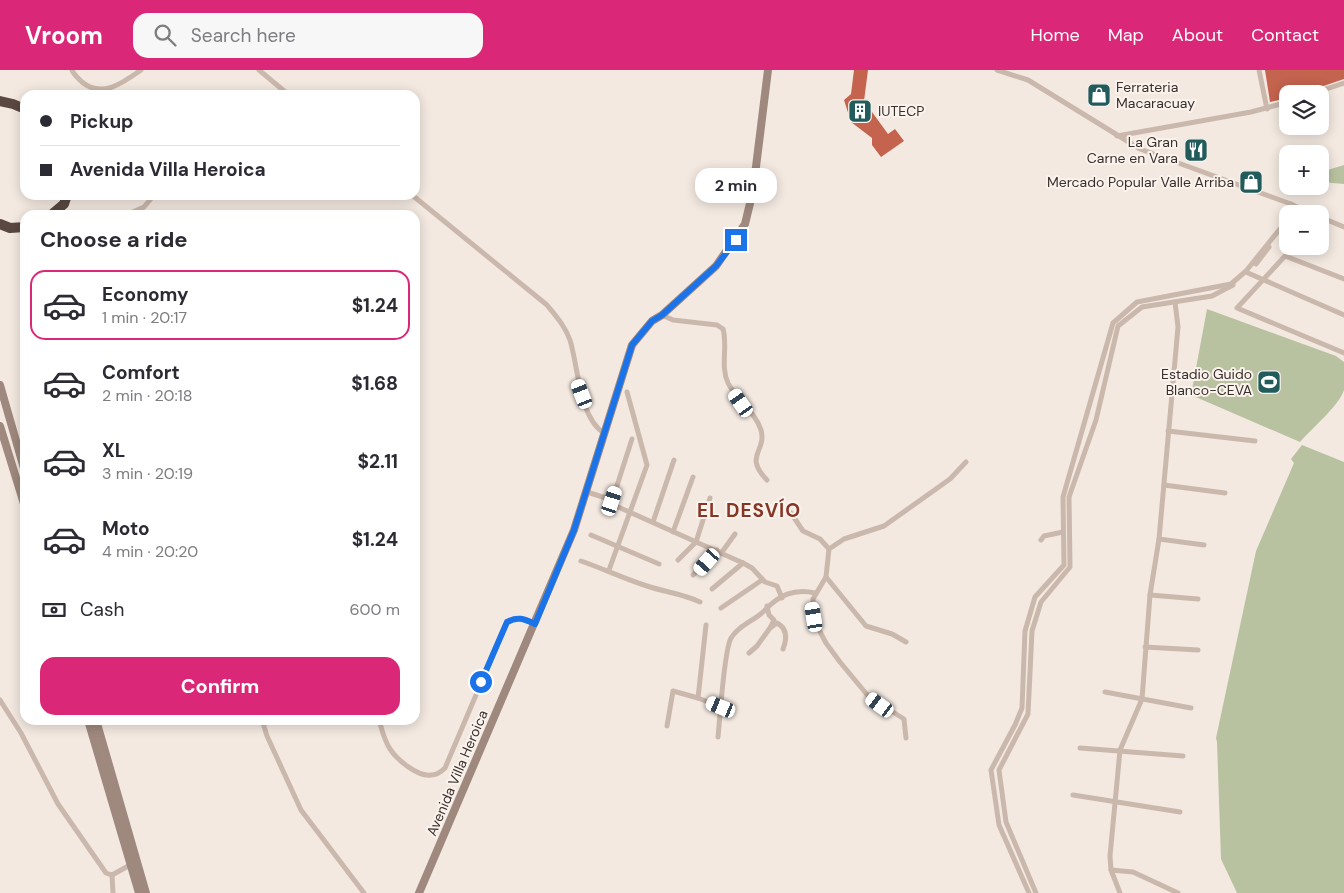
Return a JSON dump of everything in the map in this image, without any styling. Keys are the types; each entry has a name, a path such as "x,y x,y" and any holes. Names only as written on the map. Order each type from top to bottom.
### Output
{"highway":[{"path":"0,101 20,107"},
{"path":"57,210 64,204 65,200"},
{"path":"0,224 10,228 20,227"}],"main road":[{"name":"Avenida Villa Heroica","path":"419,893 574,530 632,345 652,321 662,315 716,266 744,224 754,191 768,70"},
{"path":"0,385 20,455"},
{"path":"0,426 20,491"},
{"path":"89,725 139,893"},
{"path":"97,725 146,893"}],"street":[{"path":"72,70 87,86 103,90 120,85 141,70"},
{"path":"259,70 284,90"},
{"path":"997,70 1028,80 1116,136 1140,149 1293,205"},
{"path":"1259,70 1267,109"},
{"path":"1329,87 1344,82"},
{"path":"1116,136 1267,109 1279,105"},
{"path":"137,210 144,207 150,200"},
{"path":"418,200 546,305 561,321 570,340 578,384 599,430 604,433"},
{"path":"1329,221 1344,227"},
{"path":"1029,893 998,825 991,770 1022,708 1025,631 1035,597 1064,565 1063,497 1113,323 1137,302 1231,284 1246,272 1279,230"},
{"path":"1036,893 1006,822 999,770 1028,714 1032,631 1041,602 1070,567 1069,497 1096,420 1118,326 1142,307 1212,296 1233,286 1248,273 1279,235"},
{"path":"1344,280 1285,256 1237,308 1344,353"},
{"path":"1248,273 1262,281 1344,315"},
{"path":"1120,893 1112,870 1110,856 1115,801 1120,750 1142,699 1150,595 1159,539 1178,327 1175,302"},
{"path":"662,315 673,320 717,325 723,329 724,367 727,381 741,403 758,420 762,437 755,462 766,480"},
{"path":"609,570 648,465 627,392"},
{"path":"1168,431 1255,441"},
{"path":"612,501 632,439"},
{"path":"653,522 674,460"},
{"path":"829,549 844,539 884,526 950,479 966,462"},
{"path":"673,532 693,477"},
{"path":"1164,485 1225,493"},
{"path":"587,492 612,501 616,506 720,551 743,563 752,568 762,580 777,586 782,598"},
{"path":"678,560 696,542 710,498"},
{"path":"791,513 803,532 820,539 829,549 826,577 821,587 815,593 812,605 814,617 826,643 869,697 904,719 906,738"},
{"path":"1041,540 1044,536 1063,532"},
{"path":"693,575 720,551 735,534"},
{"path":"591,535 659,564"},
{"path":"1159,539 1204,545"},
{"path":"581,561 609,570 647,586 676,593 700,602"},
{"path":"712,589 743,563"},
{"path":"826,577 866,626 892,634 906,642"},
{"path":"721,608 762,580"},
{"path":"718,737 730,639 741,627 767,606 788,593 798,590 815,593"},
{"path":"1150,595 1198,599"},
{"path":"749,653 758,646 774,620 769,615 767,606"},
{"path":"380,725 385,740 397,759 419,773 429,776 438,774 445,768 507,622 514,618 522,618 535,624"},
{"path":"770,628 778,623 785,630 786,638 783,649"},
{"path":"698,698 706,626"},
{"path":"1145,647 1198,650"},
{"path":"667,726 673,691 721,707"},
{"path":"1105,692 1191,708"},
{"path":"0,700 21,733 58,804 106,873 112,875 130,866"},
{"path":"264,725 301,810 364,893"},
{"path":"1080,748 1183,756"},
{"path":"1073,795 1180,812"},
{"path":"1112,870 1133,872 1178,893"},
{"path":"112,875 113,893"}],"green space":[{"path":"1344,165 1344,184 1329,183 1329,170"},
{"name":"Estadio Guido Blanco-CEVA","path":"1207,309 1336,356 1344,362 1344,390 1341,396 1331,410 1300,442 1191,395"},
{"path":"1302,445 1344,462 1344,893 1237,893 1221,859 1216,738 1256,551 1294,463 1291,459"}],"building":[{"name":"IUTECP","path":"854,70 868,70 864,101 888,134 895,129 904,141 881,157 872,145 872,138 851,122 844,100 851,94"},
{"path":"1265,70 1344,70 1344,79 1326,85 1279,85 1279,100 1270,102"}],"place":[{"name":"Ferrateria Macaracuay","path":"1099,95"},
{"name":"IUTECP","path":"860,111"},
{"name":"La Gran Carne en Vara","path":"1196,150"},
{"name":"Mercado Popular Valle Arriba","path":"1251,182"},
{"name":"Estadio Guido Blanco-CEVA","path":"1269,382"}],"district":[{"name":"EL DESVÍO","path":"749,510"}],"route":[{"path":"481,682 507,622 514,618 522,618 535,624 574,530 632,345 652,321 662,315 716,266 736,240"}]}
